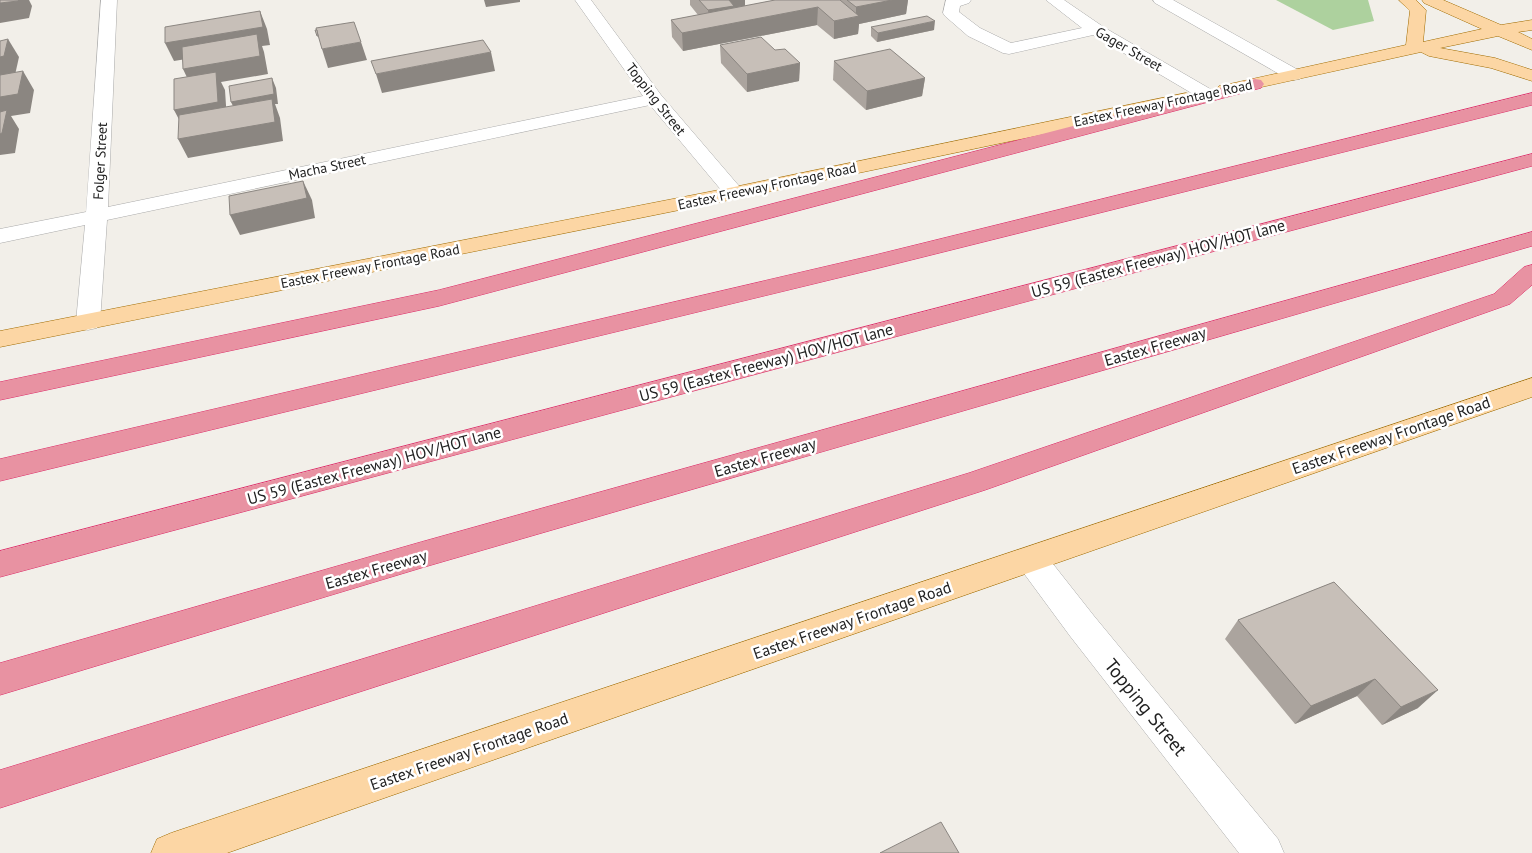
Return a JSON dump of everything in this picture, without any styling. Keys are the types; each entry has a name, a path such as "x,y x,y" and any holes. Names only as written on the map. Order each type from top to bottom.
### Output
{"highway":[{"path":"0,390 439,298 1255,84"},
{"path":"0,470 874,262 1532,99"},
{"name":"US 59 (Eastex Freeway) HOV/HOT lane","path":"0,564 1532,160"},
{"name":"Eastex Freeway","path":"0,679 421,555 1532,239"},
{"path":"0,789 975,482 1502,299 1532,272"}],"main road":[{"path":"1407,0 1418,10 1414,49 1458,55 1495,63 1532,76"},
{"path":"1430,0 1532,45"},
{"name":"Eastex Freeway Frontage Road","path":"0,339 734,194 1532,25"},
{"name":"Eastex Freeway Frontage Road","path":"171,853 1532,387"}],"street":[{"name":"Folger Street","path":"88,322 97,215 109,0"},
{"name":"Topping Street","path":"583,0 654,99 734,194"},
{"path":"963,0 952,3 951,13 974,32 1009,48 1095,30"},
{"name":"Gager Street","path":"1054,0 1095,30 1206,94"},
{"path":"1161,0 1294,75"},
{"name":"Macha Street","path":"0,236 654,99"},
{"name":"Topping Street","path":"1031,559 1093,640 1264,853"}],"green space":[{"path":"1276,0 1368,0 1374,21 1333,30"}],"building":[{"path":"0,0 19,0 0,3"},
{"path":"699,0 729,0 734,6 708,10"},
{"path":"775,0 840,0 859,16 834,21 818,7 682,33 671,20"},
{"path":"847,0 892,0 856,7"},
{"path":"260,11 263,27 165,43 165,27"},
{"path":"927,16 935,21 878,33 871,27"},
{"path":"354,22 361,42 322,49 316,28"},
{"path":"257,34 260,56 183,69 182,47"},
{"path":"761,37 775,50 785,49 800,63 747,74 720,45"},
{"path":"8,39 4,56 0,57 0,41"},
{"path":"483,40 491,52 376,74 371,61"},
{"path":"890,49 925,78 867,91 834,61"},
{"path":"23,71 18,94 0,97 0,75"},
{"path":"216,72 218,102 174,110 174,79"},
{"path":"272,78 274,94 231,102 229,86"},
{"path":"272,99 275,122 178,139 179,115"},
{"path":"7,110 2,133 0,134 0,112"},
{"path":"303,181 307,198 230,215 229,196"},
{"path":"1334,582 1438,690 1401,707 1375,679 1311,706 1238,620"},
{"path":"941,822 959,853 880,853"}]}
